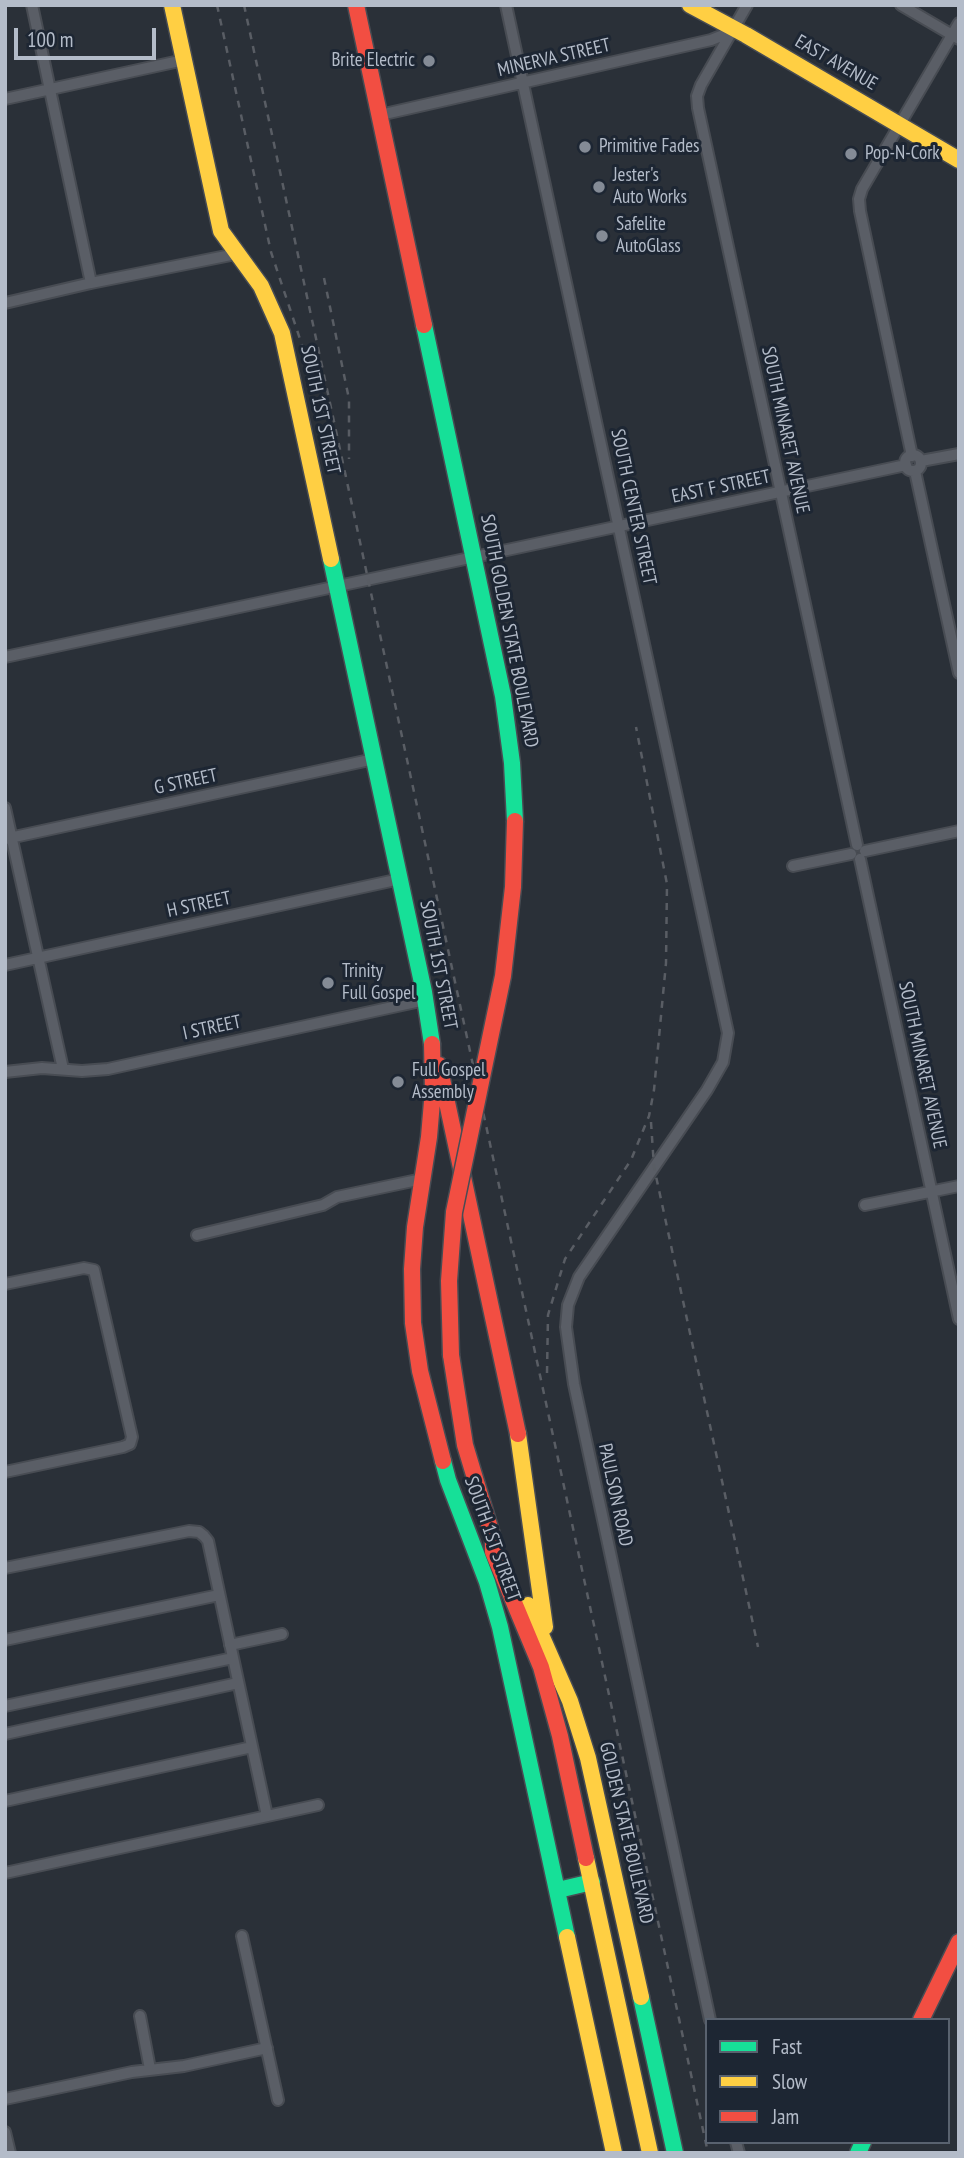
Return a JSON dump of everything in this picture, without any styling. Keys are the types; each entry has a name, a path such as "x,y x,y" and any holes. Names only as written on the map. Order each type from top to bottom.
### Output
{"main road":[{"name":"SOUTH 1ST STREET","path":"172,5 219,224 224,238 261,286 279,325 425,1000 430,1031 433,1090 414,1240 412,1296 422,1382 448,1480 497,1615 614,2153"},
{"name":"SOUTH GOLDEN STATE BOULEVARD","path":"356,5 475,558 507,716 513,771 513,896 503,976 454,1212 449,1270 451,1355"},
{"name":"EAST AVENUE","path":"690,5 959,160"},
{"path":"430,1031 458,1143 516,1419 542,1612 554,1660"},
{"path":"429,1137 448,1136 458,1143"},
{"name":"GOLDEN STATE BOULEVARD","path":"451,1355 465,1445 494,1538 493,1552 525,1623 548,1689 650,2153"},
{"name":"GOLDEN STATE BOULEVARD","path":"494,1538 502,1547 554,1660 573,1710 593,1780 675,2153"},
{"path":"558,1890 592,1882"},
{"path":"922,2018 959,1942"}],"street":[{"path":"32,5 91,283"},
{"name":"SOUTH CENTER STREET","path":"506,5 725,1015"},
{"name":"SOUTH MINARET AVENUE","path":"747,5 699,88 698,108 959,1319"},
{"path":"901,5 955,37"},
{"path":"959,23 955,37 862,189 859,205 959,673"},
{"name":"MINERVA STREET","path":"380,115 711,40 733,29"},
{"path":"711,40 722,49"},
{"path":"5,99 184,60"},
{"path":"5,303 236,254"},
{"name":"EAST F STREET","path":"5,657 959,453"},
{"name":"G STREET","path":"9,838 374,759"},
{"path":"5,808 9,838 63,1069"},
{"path":"793,866 959,831"},
{"name":"H STREET","path":"5,965 400,879"},
{"name":"I STREET","path":"5,1072 32,1068 82,1071 108,1069 425,1000"},
{"name":"PAULSON ROAD","path":"710,2018 574,1384 566,1327 568,1305 583,1269 718,1072 727,1043 725,1015"},
{"path":"197,1235 323,1205 338,1197 422,1179"},
{"path":"865,1205 959,1186"},
{"path":"5,1284 92,1268 96,1273 132,1437 130,1444 123,1447 5,1472"},
{"path":"5,1568 189,1531 199,1532 208,1541 267,1816"},
{"path":"5,1640 219,1595"},
{"path":"230,1645 282,1634"},
{"path":"5,1706 233,1658"},
{"path":"5,1734 238,1683"},
{"path":"5,1801 252,1747"},
{"path":"5,1873 318,1805"},
{"path":"242,1936 278,2100"},
{"path":"140,2016 150,2069"},
{"path":"5,2099 267,2048"},
{"path":"5,2132 10,2153"}],"railway":[{"path":"217,5 271,252 325,414"},
{"path":"244,5 705,2139"},
{"path":"324,278 349,399 349,459"},
{"path":"547,1373 548,1315 565,1259 631,1160 649,1116 654,1090 666,963 667,884 636,727"},
{"path":"651,1122 654,1167 758,1647"},
{"path":"706,2144 708,2153"}],"traffic: fast":[{"path":"424,325 503,696 512,763 515,821"},
{"path":"331,559 424,992 432,1044"},
{"path":"443,1461 487,1582 500,1627 567,1937"},
{"path":"558,1890 592,1882"},
{"path":"641,1997 675,2153"},
{"path":"858,2153 862,2144"}],"traffic: slow":[{"path":"172,5 221,231 261,286 282,333 331,559"},
{"path":"690,5 959,160"},
{"path":"518,1434 545,1627"},
{"path":"528,1605 570,1701 588,1758 641,1997"},
{"path":"586,1858 650,2153"},
{"path":"567,1937 614,2153"}],"traffic: jam":[{"path":"356,5 424,325"},
{"path":"451,1355 449,1281 454,1212 503,976 513,887 515,821"},
{"path":"432,1044 433,1090 429,1137 415,1227 412,1269 413,1323 420,1371 443,1461"},
{"path":"439,1065 518,1434"},
{"path":"451,1355 465,1445 493,1538 493,1552 541,1667 560,1736 586,1858"},
{"path":"922,2018 959,1942"}],"place":[{"name":"Brite Electric","path":"429,61"},
{"name":"Primitive Fades","path":"585,147"},
{"name":"Pop-N-Cork","path":"851,154"},
{"name":"Jester's Auto Works","path":"599,187"},
{"name":"Safelite AutoGlass","path":"602,236"},
{"name":"Trinity Full Gospel","path":"328,983"},
{"name":"Full Gospel Assembly","path":"398,1082"}]}
